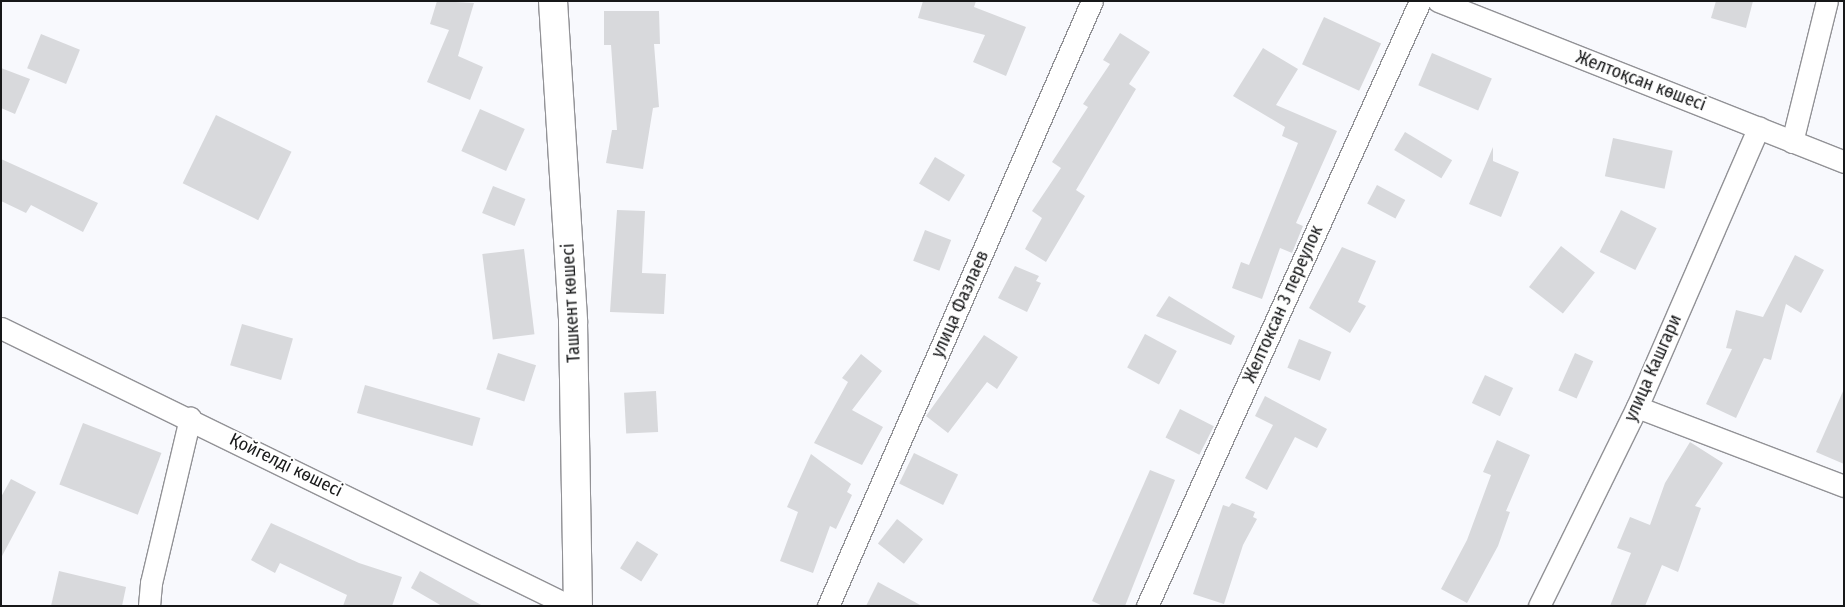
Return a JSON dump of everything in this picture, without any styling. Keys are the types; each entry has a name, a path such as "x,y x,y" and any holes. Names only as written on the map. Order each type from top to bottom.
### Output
{"main road":[{"name":"Ташкент көшесі","path":"553,1 573,322 578,606"}],"street":[{"name":"улица Фазлаев","path":"828,606 1092,1"},
{"name":"Желтоксан 3 переулок","path":"1147,606 1420,1"},
{"name":"Желтоқсан көшесі","path":"1438,1 1844,162"},
{"path":"1792,142 1827,1"},
{"name":"улица Кашгари","path":"1539,606 1637,407 1759,127"},
{"name":"Қойгелді көшесі","path":"1,328 190,418 570,606"},
{"path":"1637,407 1844,486"},
{"path":"149,606 151,584 190,418"}],"building":[{"path":"437,1 474,3 458,56 483,67 470,100 427,82 449,30 430,24"},
{"path":"923,1 976,1 974,7 1026,27 1006,76 973,62 985,35 918,18"},
{"path":"1716,1 1753,1 1746,28 1711,18"},
{"path":"604,11 659,11 660,44 654,44 659,107 653,108 643,169 606,163 612,130 617,130 611,45 604,45"},
{"path":"1324,17 1381,44 1359,91 1302,64"},
{"path":"1120,33 1150,52 1129,84 1136,89 1076,190 1085,196 1046,262 1025,249 1042,218 1032,211 1061,168 1052,162 1088,107 1083,104 1110,64 1103,60"},
{"path":"41,34 80,50 66,84 27,68"},
{"path":"1263,48 1298,69 1276,105 1337,131 1296,223 1303,226 1292,253 1280,248 1262,299 1232,288 1241,262 1249,265 1298,143 1282,136 1285,127 1233,96"},
{"path":"1432,53 1492,78 1478,111 1418,85"},
{"path":"1,68 30,79 15,114 1,108"},
{"path":"480,109 525,129 506,171 461,151"},
{"path":"216,115 291,152 258,220 183,183"},
{"path":"1405,132 1452,160 1441,178 1394,150"},
{"path":"1613,138 1673,151 1665,189 1605,176"},
{"path":"1493,147 1493,161 1519,172 1501,217 1469,204"},
{"path":"935,157 965,175 949,202 919,184"},
{"path":"1,159 98,203 83,232 31,205 26,213 1,201"},
{"path":"1377,185 1405,200 1395,219 1367,204"},
{"path":"493,186 525,199 515,226 482,213"},
{"path":"617,210 645,211 642,273 666,274 664,314 610,312"},
{"path":"1621,210 1657,228 1635,270 1600,252"},
{"path":"925,230 951,240 939,271 913,261"},
{"path":"1561,246 1595,272 1563,313 1529,287"},
{"path":"1342,247 1376,261 1358,302 1366,306 1350,333 1309,308"},
{"path":"524,249 534,334 493,339 482,254"},
{"path":"1795,255 1824,270 1801,313 1786,304 1771,360 1764,358 1736,418 1706,404 1732,349 1726,348 1736,310 1763,317"},
{"path":"1015,266 1039,276 1036,281 1041,283 1027,312 998,298"},
{"path":"1169,296 1235,336 1231,345 1156,316"},
{"path":"242,324 293,339 281,380 230,365"},
{"path":"1145,334 1177,351 1159,384 1127,368"},
{"path":"984,335 1018,357 997,389 987,382 948,433 926,416"},
{"path":"1299,339 1331,352 1320,381 1287,368"},
{"path":"498,353 536,365 524,402 486,389"},
{"path":"1575,353 1593,361 1577,399 1558,390"},
{"path":"861,354 882,371 852,410 883,427 862,465 814,443 848,382 842,378"},
{"path":"1485,375 1513,388 1500,416 1472,403"},
{"path":"365,385 480,418 472,446 357,413"},
{"path":"1844,389 1844,464 1816,452"},
{"path":"656,391 658,432 626,434 624,393"},
{"path":"1265,396 1327,429 1317,448 1295,437 1267,490 1245,478 1273,425 1255,416"},
{"path":"1180,409 1214,426 1199,455 1165,438"},
{"path":"83,423 161,453 138,515 59,485"},
{"path":"1497,440 1530,455 1506,511 1510,512 1498,546 1467,603 1441,589 1467,540 1491,475 1483,472"},
{"path":"1690,442 1723,463 1695,506 1701,508 1678,572 1662,565 1645,606 1610,606 1631,553 1617,548 1630,517 1650,525 1665,483"},
{"path":"914,453 958,474 943,505 899,484"},
{"path":"811,454 851,484 847,492 852,495 836,529 830,526 813,573 780,561 798,512 787,507"},
{"path":"1150,470 1175,480 1125,606 1103,606 1092,601"},
{"path":"11,479 36,492 1,558 1,497"},
{"path":"1232,503 1255,512 1253,517 1257,519 1243,545 1224,604 1193,594 1223,505 1229,507"},
{"path":"897,519 923,539 904,564 878,543"},
{"path":"271,523 359,563 402,577 392,606 343,606 347,595 280,563 275,573 251,560"},
{"path":"637,541 658,554 641,581 620,568"},
{"path":"59,571 126,587 122,606 51,606"},
{"path":"420,571 483,606 442,606 411,588"},
{"path":"878,582 922,606 866,606"}]}
